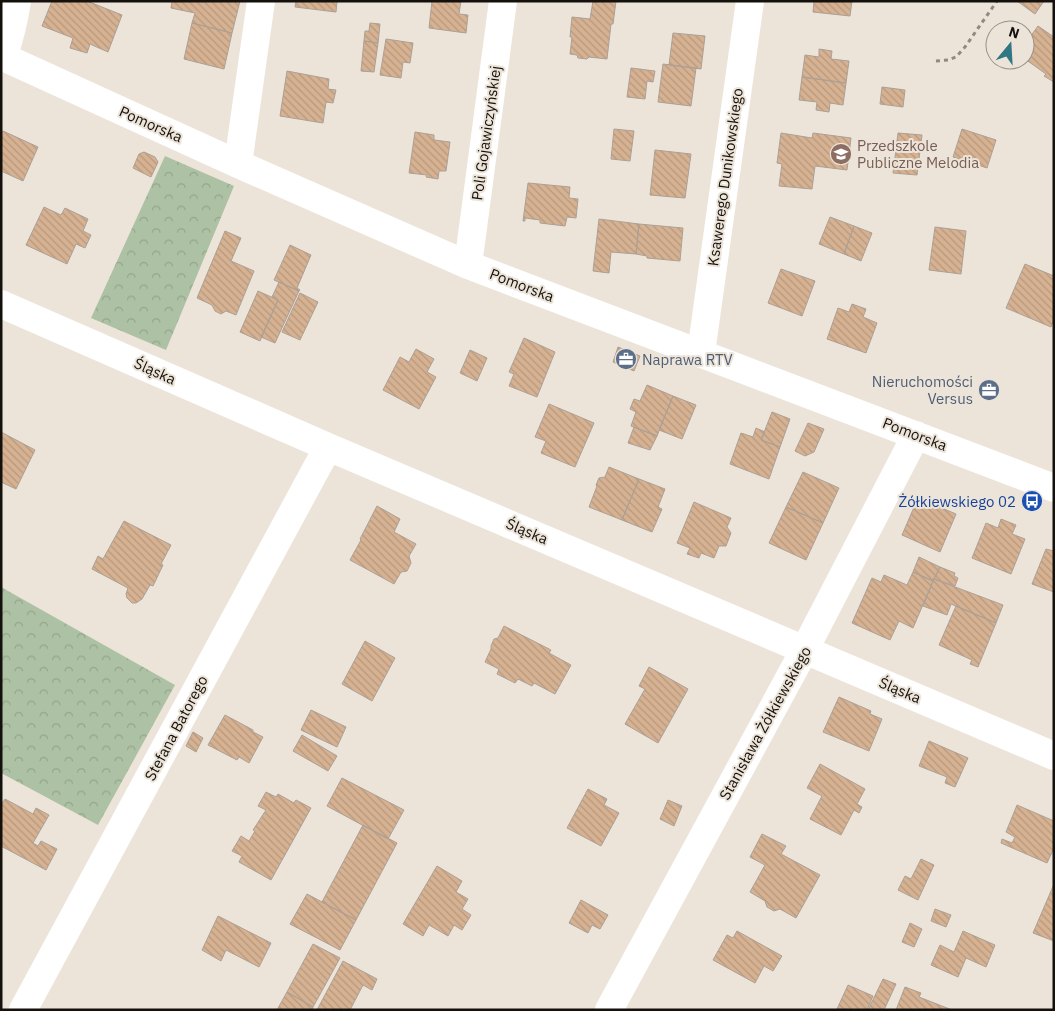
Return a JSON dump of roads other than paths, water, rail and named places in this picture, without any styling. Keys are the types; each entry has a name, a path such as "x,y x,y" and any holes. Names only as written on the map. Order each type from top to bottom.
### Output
{"street":[{"path":"2,57 12,29 17,1"},
{"path":"238,164 261,1"},
{"name":"Poli Gojawiczyńskiej","path":"468,265 503,1"},
{"name":"Ksawerego Dunikowskiego","path":"701,353 750,1"},
{"name":"Pomorska","path":"2,57 238,164 468,265 1054,488"},
{"name":"Śląska","path":"1,304 328,447 1054,756"},
{"name":"Stanisława Żółkiewskiego","path":"609,1010 805,649 916,435"},
{"name":"Stefana Batorego","path":"24,1010 328,447"}],"place":[{"name":"Przedszkole Publiczne Melodia","path":"841,154"},
{"name":"Naprawa RTV","path":"626,359"},
{"name":"Nieruchomości Versus","path":"989,390"},
{"name":"Żółkiewskiego 02","path":"1032,501"}]}
